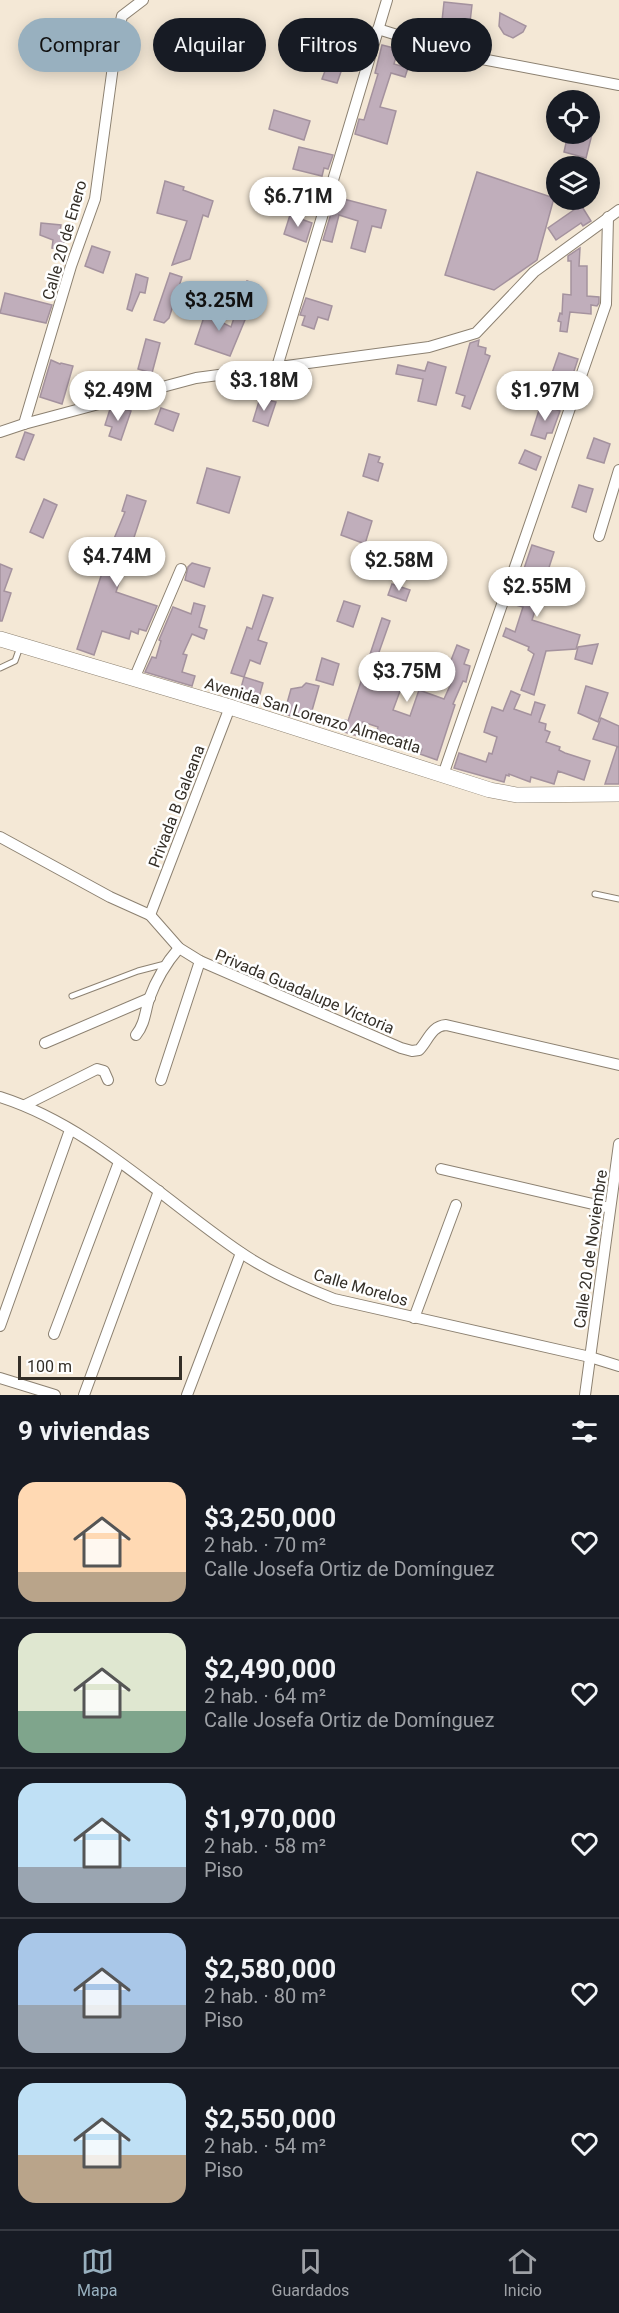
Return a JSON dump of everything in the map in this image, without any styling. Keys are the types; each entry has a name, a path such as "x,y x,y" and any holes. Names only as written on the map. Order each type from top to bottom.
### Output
{"main road":[{"name":"Avenida San Lorenzo Almecatla","path":"1,641 230,707 490,790 517,795 619,794"}],"street":[{"name":"Calle 20 de Enero","path":"24,424 71,266 95,199 116,44 122,16 143,0"},
{"path":"379,26 387,0"},
{"path":"379,29 461,56 619,85"},
{"path":"277,368 365,72"},
{"path":"0,432 196,378 429,347 476,333 534,272 619,210"},
{"path":"443,775 606,304 608,218"},
{"path":"598,536 619,470"},
{"path":"134,679 181,569"},
{"name":"Privada B Galeana","path":"150,915 230,707"},
{"name":"Privada Guadalupe Victoria","path":"0,837 110,897 150,915 179,948 200,961 412,1051 419,1050 439,1025 446,1025 619,1065"},
{"path":"136,1035 143,1027 150,998 165,964 179,948"},
{"path":"161,1080 200,961"},
{"path":"45,1043 150,998"},
{"path":"25,1105 96,1070 104,1071 108,1080"},
{"name":"Calle Morelos","path":"0,1097 25,1105 70,1130 119,1162 241,1253 293,1282 334,1299 590,1357 619,1366"},
{"path":"0,1326 70,1130"},
{"name":"Calle 20 de Noviembre","path":"585,1395 612,1215 619,1144"},
{"path":"54,1335 119,1162"},
{"path":"441,1168 612,1215"},
{"path":"84,1395 159,1191"},
{"path":"414,1318 456,1205"},
{"path":"187,1395 241,1253"},
{"path":"0,1378 51,1394"}],"lane":[{"path":"0,668 15,661 21,646"},
{"path":"595,894 619,899"},
{"path":"72,996 138,971 165,964"}],"building":[{"path":"444,2 472,5 470,18 442,18"},
{"path":"500,13 526,26 523,32 513,38 504,34 499,26"},
{"path":"382,45 391,47 391,72 407,72 405,77 391,73 380,107 396,111 387,144 355,134 359,119 364,120 378,74 375,72 379,72"},
{"path":"325,72 341,72 337,83 322,79"},
{"path":"274,110 310,121 304,140 269,129"},
{"path":"566,144 590,144 586,156 564,152"},
{"path":"299,147 333,155 328,169 324,168 322,176 293,169"},
{"path":"477,172 546,195 546,210 551,210 537,260 494,290 445,275"},
{"path":"165,181 213,201 208,217 203,215 190,259 172,265 187,221 157,213"},
{"path":"336,197 386,210 381,228 372,226 365,252 351,248 358,221 339,215 332,242 323,240"},
{"path":"574,210 584,210 591,221 583,226 581,223 556,240 548,228"},
{"path":"290,215 312,223 306,242 284,234"},
{"path":"41,223 61,225 60,231 66,232 65,241 59,249 52,248 53,240 40,235"},
{"path":"92,246 110,252 103,273 85,266"},
{"path":"580,248 579,266 587,266 587,296 599,297 599,303 597,306 591,305 591,314 570,312 567,332 560,331 561,322 558,321 560,313 562,314 563,294 571,295 571,261 568,261 568,256"},
{"path":"170,273 182,277 169,318 164,323 154,320"},
{"path":"136,274 148,278 145,293 140,292 132,311 127,309"},
{"path":"247,281 258,285 252,300 242,297"},
{"path":"5,293 52,305 46,323 0,313"},
{"path":"306,298 332,306 328,320 318,317 314,329 302,325 305,316 300,315"},
{"path":"209,302 219,306 215,319 231,327 236,312 247,315 230,356 195,344"},
{"path":"146,339 160,343 152,373 138,369"},
{"path":"479,340 478,346 486,348 485,354 490,356 470,409 462,406 465,396 456,393 470,343"},
{"path":"559,353 578,359 571,380 552,373"},
{"path":"51,360 73,366 62,404 40,397"},
{"path":"428,362 446,367 436,405 418,401 423,379 396,374 398,365 425,371"},
{"path":"260,398 276,402 268,426 253,421"},
{"path":"541,404 560,411 552,433 547,433 545,439 531,435"},
{"path":"117,407 131,411 121,440 109,436 112,427 105,425 110,409"},
{"path":"161,408 179,414 173,431 155,424"},
{"path":"25,432 34,435 24,460 16,457"},
{"path":"594,438 610,444 604,463 587,458"},
{"path":"525,450 541,457 536,470 519,463"},
{"path":"369,454 380,457 378,462 383,464 378,481 363,476"},
{"path":"207,468 240,477 229,513 197,503"},
{"path":"579,485 593,489 586,512 572,507"},
{"path":"127,495 146,501 116,592 157,606 146,631 139,629 138,634 131,631 129,639 102,631 94,655 77,649 104,567 100,566 107,545 111,546 125,512 122,511"},
{"path":"44,499 57,505 43,538 30,532"},
{"path":"348,512 372,521 365,544 341,535"},
{"path":"532,545 554,552 532,620 580,635 576,649 546,651 534,695 521,690 534,654 528,650 529,647 503,636 506,628 515,632 523,607 512,604"},
{"path":"192,563 210,568 204,587 185,580 188,567"},
{"path":"0,564 12,569 4,591 11,593 2,621 0,621"},
{"path":"392,584 410,590 406,601 388,595"},
{"path":"263,595 273,598 258,640 267,643 260,664 250,660 244,677 231,673 247,627 252,629"},
{"path":"344,601 360,606 353,627 337,621"},
{"path":"194,603 205,606 199,627 207,630 204,639 192,634 183,654 187,655 182,672 195,676 192,686 145,672 152,657 156,658 161,641 159,640 173,607 191,614"},
{"path":"382,618 390,621 372,672 403,683 393,710 410,716 419,690 444,699 453,679 424,670 427,660 448,668 457,645 469,650 464,664 470,666 466,682 463,681 453,704 455,705 437,760 420,754 422,749 400,742 401,738 377,731 378,727 363,722 358,736 341,731 345,720 348,721"},
{"path":"598,644 592,664 575,659 578,647"},
{"path":"322,658 339,664 333,685 316,680"},
{"path":"244,677 263,683 257,705 238,699"},
{"path":"306,683 319,686 309,721 284,714 291,689 302,687"},
{"path":"586,686 608,693 598,722 578,713"},
{"path":"511,691 520,695 514,709 531,715 535,702 545,705 539,722 546,724 545,730 550,732 546,742 560,747 559,750 565,753 590,761 584,780 558,771 554,784 531,777 530,782 509,774 509,776 506,775 504,782 454,768 459,753 486,762 489,753 492,754 497,737 484,732 487,722 492,707 503,711"},
{"path":"601,718 619,726 619,747 593,739"},
{"path":"617,747 619,747 619,784 605,784"}]}
